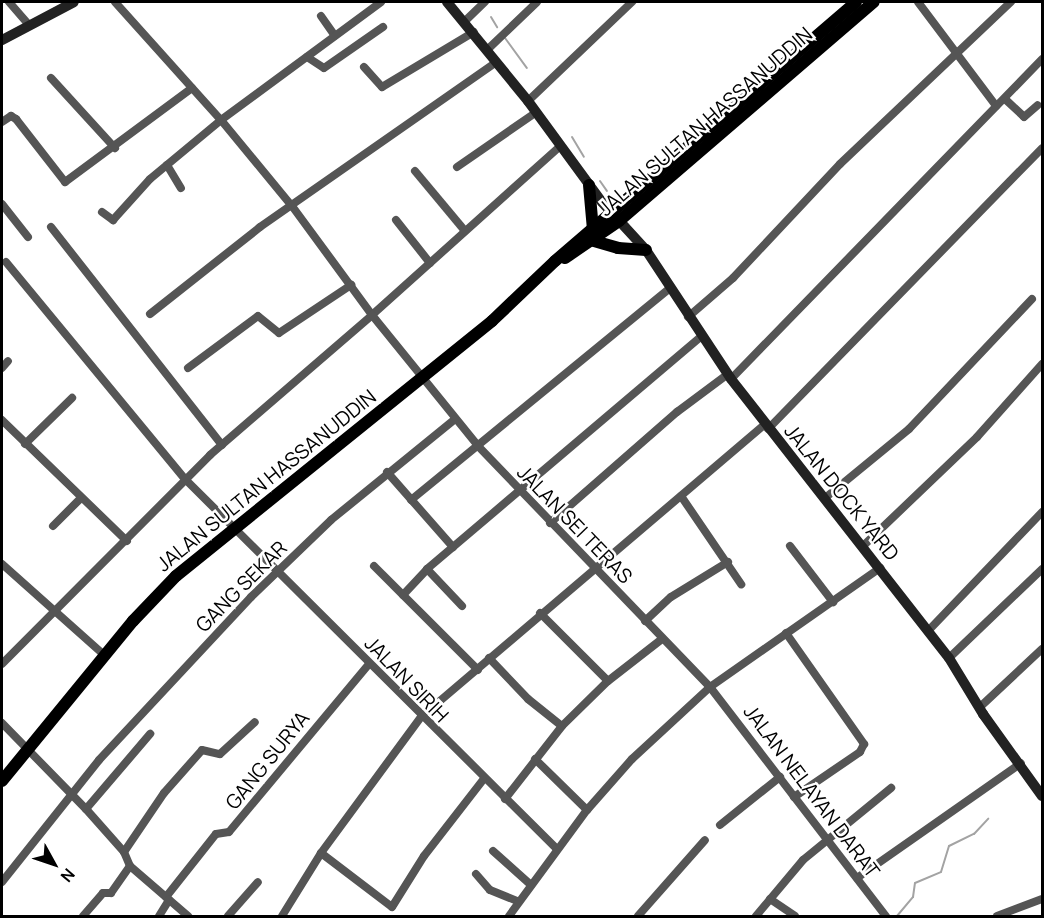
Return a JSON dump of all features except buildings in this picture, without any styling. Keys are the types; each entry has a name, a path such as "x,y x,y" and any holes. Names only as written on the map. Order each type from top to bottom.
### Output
{"main road":[{"name":"JALAN SULTAN HASSANUDDIN","path":"2,781 105,655 176,576 422,379 555,261 574,255 856,2"},
{"name":"JALAN SULTAN HASSANUDDIN","path":"615,216 874,2"},
{"path":"589,185 594,236 618,248 646,250"}],"street":[{"path":"9,2 28,24"},
{"path":"2,40 28,24 74,2"},
{"name":"JALAN SEI TERAS","path":"115,2 221,120 292,206 372,315 454,420 519,492 710,687"},
{"path":"102,212 113,220 167,165 221,120 381,2"},
{"name":"JALAN DOCK YARD","path":"447,2 474,32 495,63 528,101 559,147 589,185 646,250 701,337 769,425 828,494 862,547 949,658 1042,796"},
{"path":"464,22 485,2"},
{"path":"487,50 537,2"},
{"path":"528,101 632,2"},
{"path":"918,2 996,106"},
{"path":"688,317 733,278 840,164 1011,2"},
{"path":"321,16 335,36"},
{"path":"307,57 324,68 383,27"},
{"path":"364,67 382,87 474,32"},
{"path":"550,523 677,412 730,376 1042,59"},
{"path":"150,314 292,206 495,63"},
{"path":"51,78 115,148"},
{"path":"2,122 11,116 16,119 66,182 115,148 192,88"},
{"path":"1005,99 1024,117 1038,105"},
{"path":"457,167 535,113"},
{"path":"2,664 222,445 372,315 559,147"},
{"path":"282,916 321,853 421,717 478,670 540,613 788,410 1042,148"},
{"path":"167,165 181,188"},
{"path":"415,171 465,231"},
{"path":"2,204 28,237"},
{"path":"396,220 430,263"},
{"path":"51,227 222,445"},
{"name":"JALAN SIRIH","path":"6,262 186,480 279,571 483,780 557,849"},
{"path":"188,368 258,316 279,333 351,285"},
{"path":"411,500 670,288"},
{"path":"828,494 909,429 1032,299"},
{"path":"403,595 427,569 701,337"},
{"path":"2,368 8,361"},
{"path":"862,547 977,437 1042,364"},
{"path":"25,444 72,398"},
{"path":"2,420 80,499 127,541"},
{"name":"GANG SEKAR","path":"2,882 69,795 174,676 279,571 387,472 454,420"},
{"path":"387,472 453,547"},
{"path":"681,496 741,584"},
{"path":"53,526 80,499"},
{"path":"928,631 1042,512"},
{"path":"790,546 833,602"},
{"path":"645,621 671,597 728,562"},
{"path":"2,564 105,655"},
{"path":"374,566 478,670"},
{"path":"509,916 587,810 632,759 710,687 880,568"},
{"path":"427,569 462,606"},
{"path":"949,658 1042,569"},
{"path":"540,613 608,681"},
{"path":"786,633 864,744 860,752 794,796"},
{"path":"505,799 562,726 608,681 662,639"},
{"path":"980,707 1042,649"},
{"path":"489,658 528,699 562,726"},
{"name":"GANG SURYA","path":"159,916 168,899 216,834 229,832 369,664"},
{"name":"JALAN NELAYAN DARAT","path":"710,687 885,916"},
{"path":"124,852 164,793 202,750 220,754 255,722"},
{"path":"2,723 28,747 69,795 86,808 124,852 130,866 188,916"},
{"path":"86,808 150,734"},
{"path":"535,759 587,810"},
{"path":"857,878 1021,763"},
{"path":"720,825 780,777"},
{"path":"321,853 392,907 424,856 483,780"},
{"path":"756,916 786,878 891,788"},
{"path":"638,916 705,840"},
{"path":"493,851 531,885"},
{"path":"83,916 103,893 111,893 130,866"},
{"path":"476,874 490,890 519,902"},
{"path":"228,916 258,882"},
{"path":"770,899 795,916"},
{"path":"997,916 1042,899"}],"waterway":[{"path":"491,17 497,27"},
{"path":"505,38 527,68"},
{"path":"572,137 584,157"},
{"path":"600,181 607,191"},
{"path":"897,916 913,897 915,883 941,872 949,846 974,834 988,819"}]}
